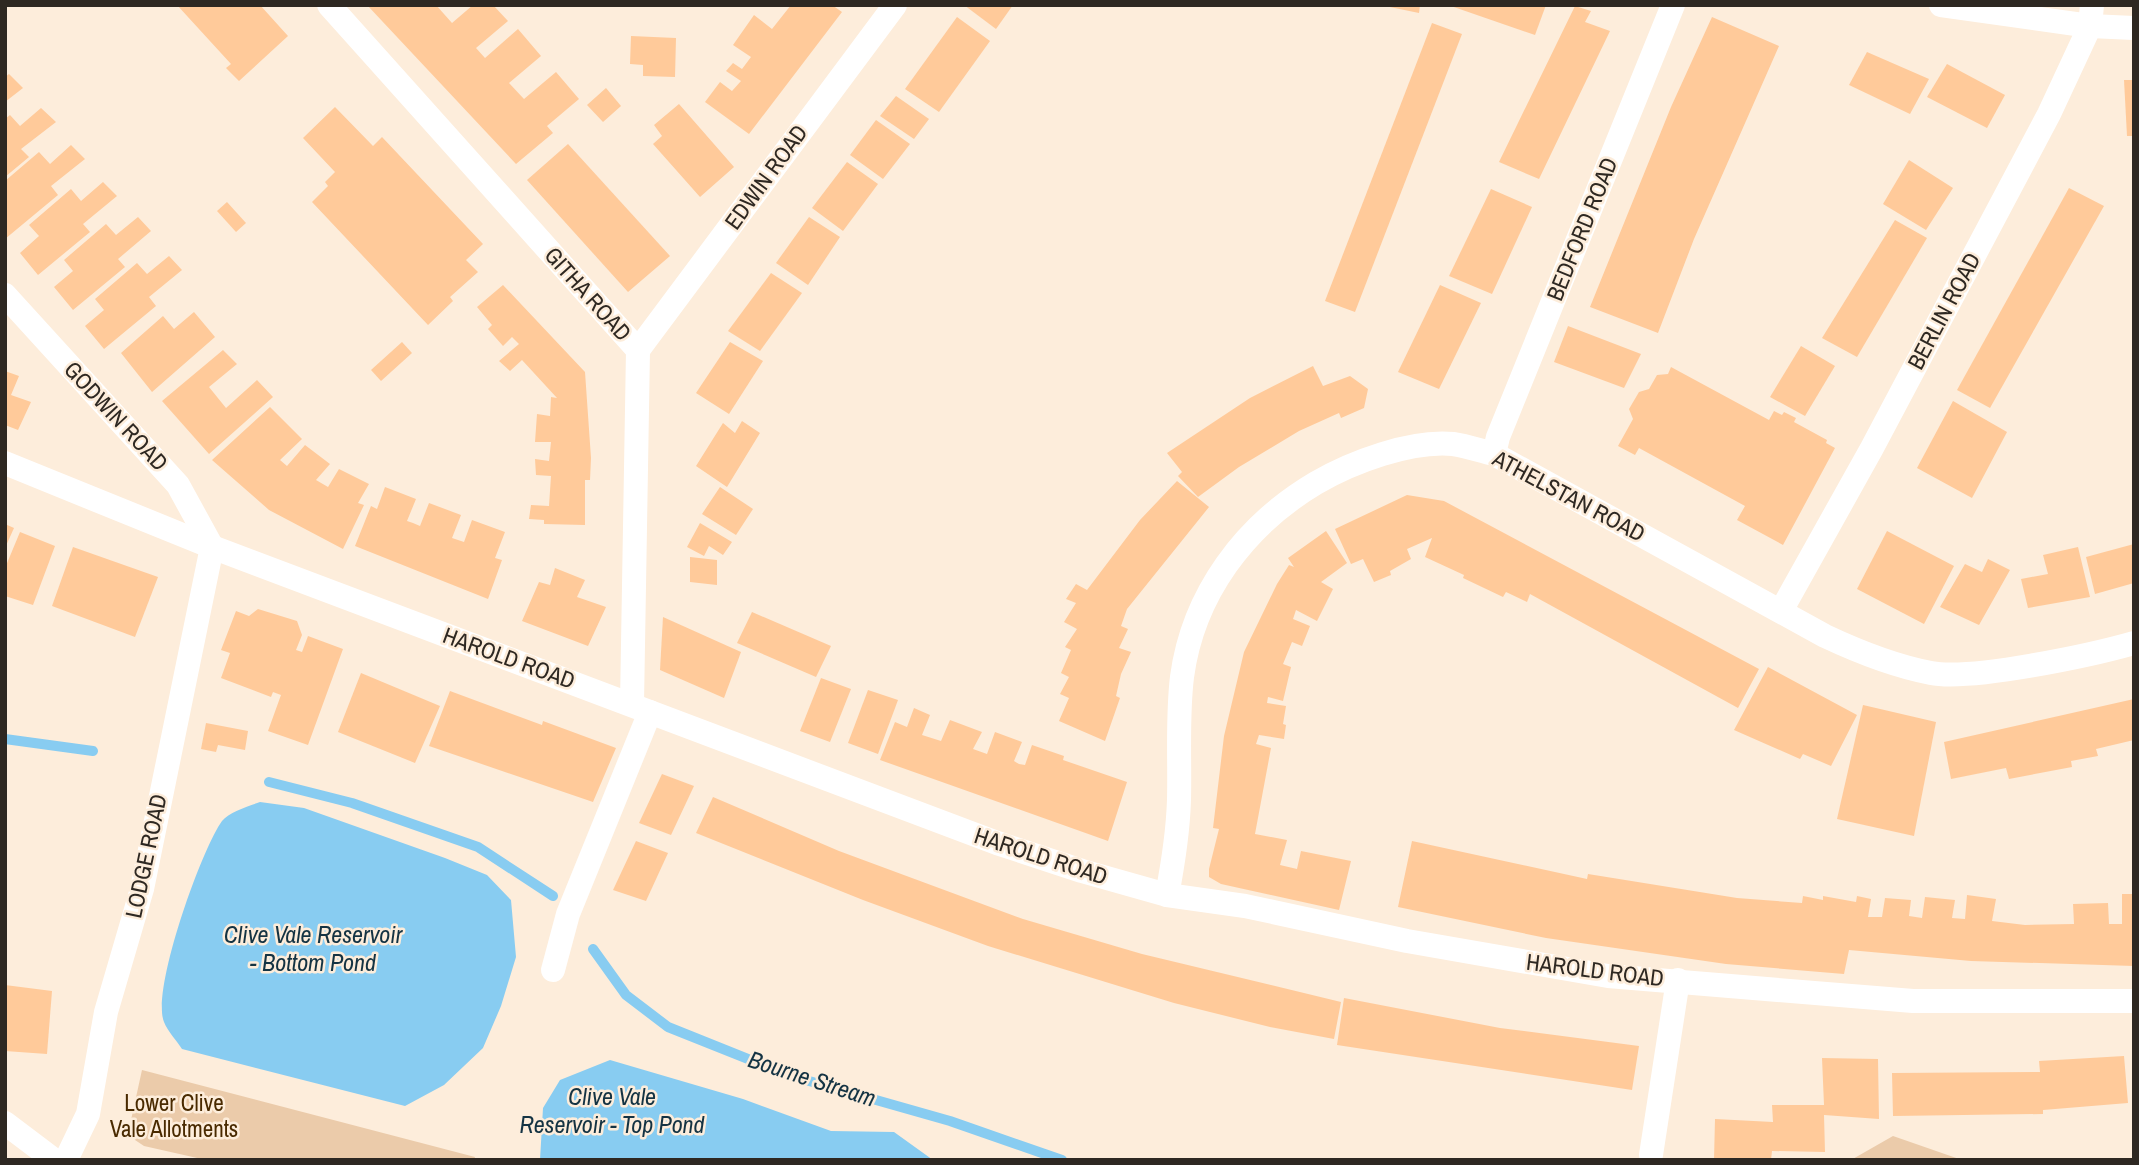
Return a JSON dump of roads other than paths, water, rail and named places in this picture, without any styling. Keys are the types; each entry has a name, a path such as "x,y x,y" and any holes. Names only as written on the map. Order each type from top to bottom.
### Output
{"street":[{"name":"GITHA ROAD","path":"329,5 639,350 641,708"},
{"name":"EDWIN ROAD","path":"639,350 895,5"},
{"name":"BEDFORD ROAD","path":"1494,454 1498,437 1673,5"},
{"path":"1941,5 2091,15 2134,28"},
{"name":"BERLIN ROAD","path":"1781,611 1872,448 2049,114 2091,15"},
{"name":"GODWIN ROAD","path":"5,295 178,485 212,547"},
{"name":"ATHELSTAN ROAD","path":"1167,895 1179,801 1182,677 1192,626 1229,561 1252,530 1287,500 1336,472 1389,452 1451,444 1494,454 1868,656 1934,674 1980,672 2134,643"},
{"name":"HAROLD ROAD","path":"5,463 212,547 998,843 1082,872 1167,895 1245,906 1407,942 1608,976 1913,1001 2134,1001"},
{"name":"LODGE ROAD","path":"66,1160 88,1114 106,1012 142,889 175,716 212,547"},
{"path":"553,970 568,914 641,708"},
{"path":"1651,1156 1678,980"},
{"path":"5,1123 48,1153"}],"water":[{"name":"Clive Vale Reservoir - Bottom Pond","path":"260,802 304,808 445,858 487,875 511,900 516,957 501,1006 483,1048 444,1085 405,1106 182,1049 168,1029 164,1022 162,1006 171,952 202,860 225,818"},
{"name":"Clive Vale Reservoir - Top Pond","path":"610,1060 743,1099 831,1131 894,1132 933,1160 540,1160 543,1108 560,1080"}],"waterway":[{"name":"Bourne Stream","path":"5,739 93,751"},
{"name":"Bourne Stream","path":"269,782 352,803 478,847 553,896"},
{"name":"Bourne Stream","path":"593,949 626,995 668,1027 788,1075 950,1121 1062,1160"}],"park label":[{"name":"Lower Clive Vale Allotments","path":"174,1116"}]}
